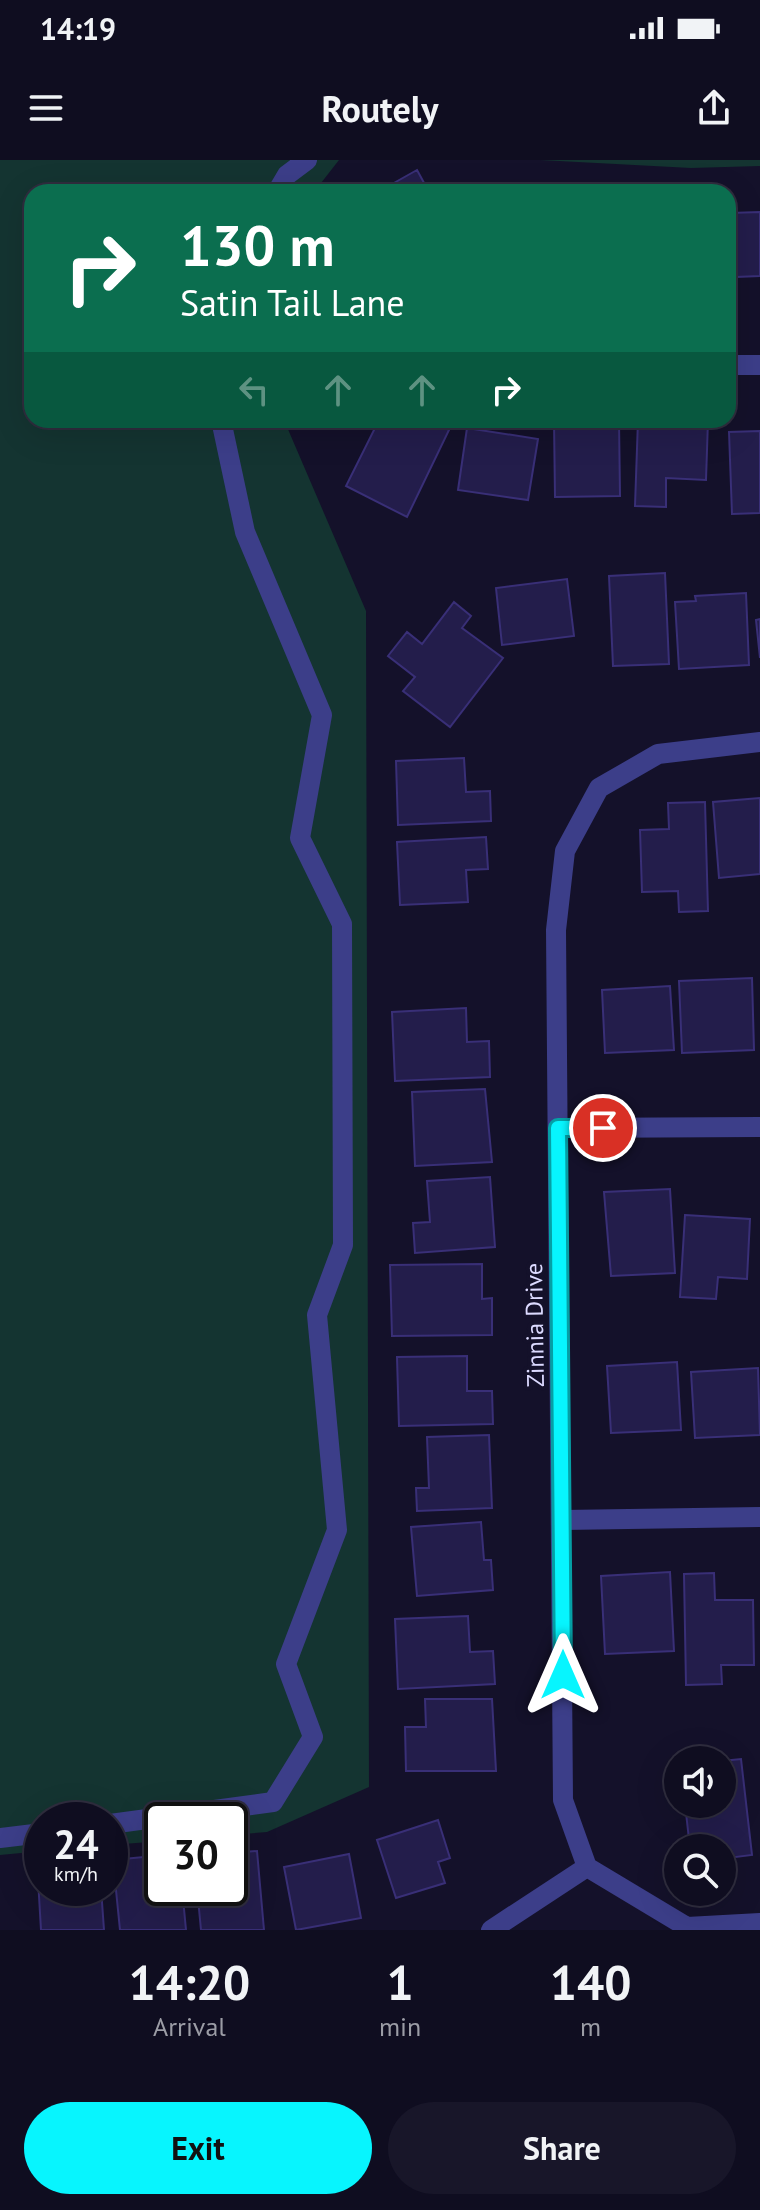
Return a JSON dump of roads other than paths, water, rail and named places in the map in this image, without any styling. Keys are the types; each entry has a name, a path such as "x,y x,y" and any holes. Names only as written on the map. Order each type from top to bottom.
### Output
{"street":[{"path":"282,184 287,175 307,160"},
{"path":"736,365 760,365"},
{"path":"128,1822 273,1802 313,1737 286,1664 337,1530 317,1315 343,1245 342,924 300,838 322,715 245,532 223,428"},
{"name":"Zinnia Drive","path":"587,1867 563,1800 556,930 565,851 599,788 658,754 760,742"},
{"path":"558,1128 760,1127"},
{"path":"563,1520 760,1517"},
{"path":"0,1838 24,1835"},
{"path":"491,1930 587,1867 687,1927 760,1923"}]}
